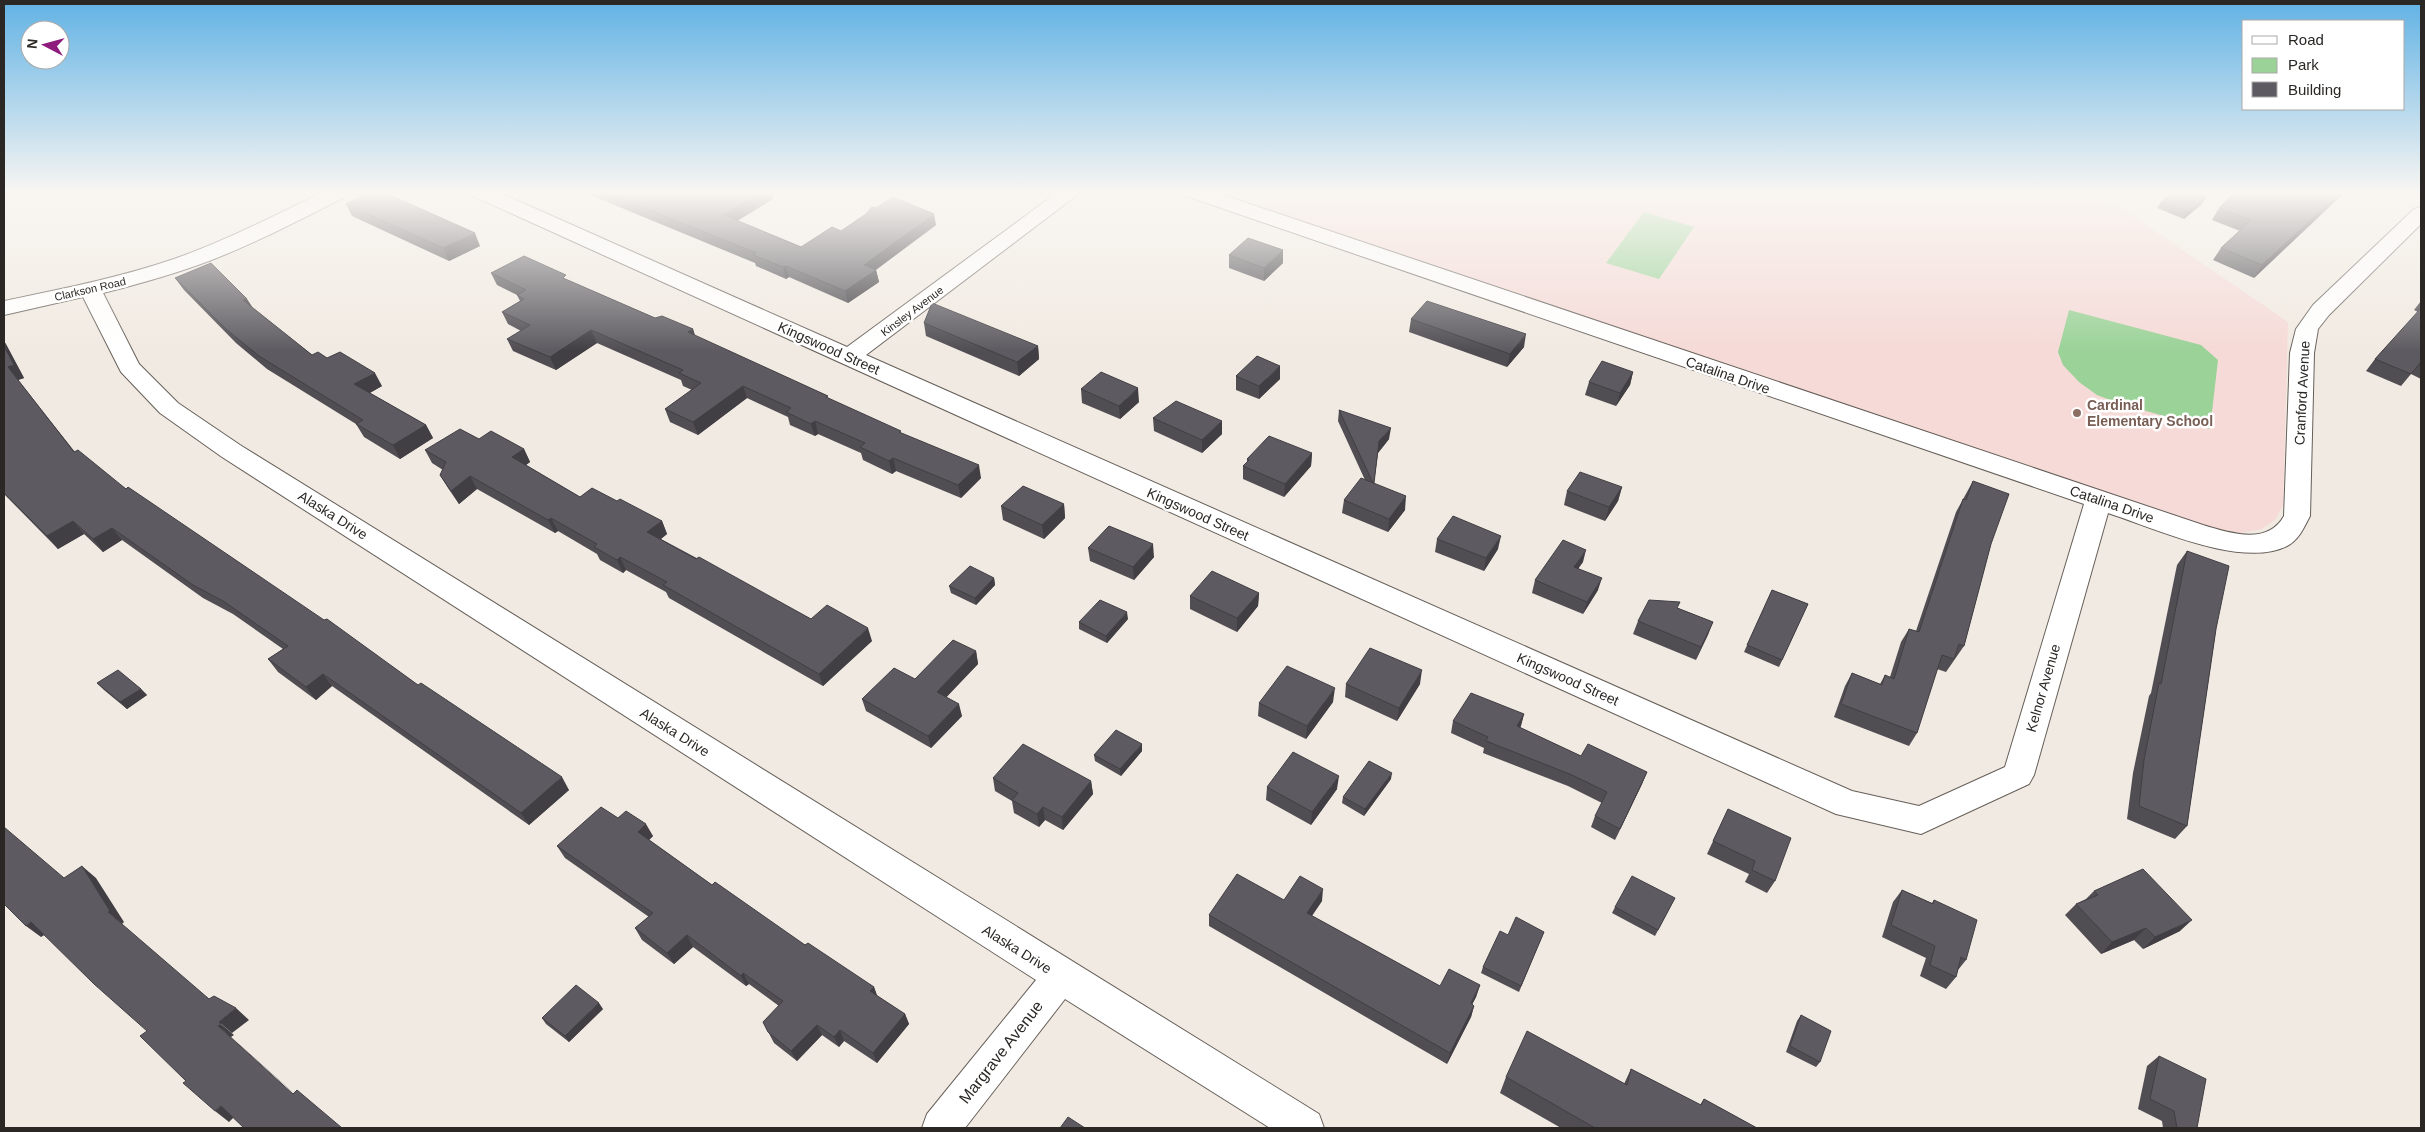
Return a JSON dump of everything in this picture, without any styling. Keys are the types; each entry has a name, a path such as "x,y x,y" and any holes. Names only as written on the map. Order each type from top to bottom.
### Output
{"street":[{"name":"Clarkson Road","path":"4,308 119,283 182,264 229,245"},
{"name":"Kingswood Street","path":"598,245 1847,804 1921,820"},
{"name":"Kinsley Avenue","path":"849,357 1000,245"},
{"name":"Catalina Drive","path":"1349,245 2194,532 2221,540 2266,545"},
{"name":"Cranford Avenue","path":"2266,545 2283,538 2292,528 2297,516 2302,353 2307,329 2321,310 2388,245"},
{"name":"Alaska Drive","path":"90,289 129,367 169,408 231,451 1061,976 1306,1128"},
{"name":"Kelnor Avenue","path":"1921,820 2018,775 2099,499"},
{"name":"Margrave Avenue","path":"941,1128 1061,976"}],"shaded area":[{"name":"Cardinal Elementary School","path":"1370,245 2175,245 2288,322 2283,505 2276,519 2262,529 2240,533 2203,526"}],"green space":[{"path":"1620,245 1682,245 1659,279 1606,263"},
{"path":"2069,310 2201,345 2218,360 2210,429 2118,403 2097,395 2079,382 2063,365 2058,352"}],"building":[{"path":"436,245 450,245 443,248"},
{"path":"736,245 796,245 801,247 804,245 892,245 864,265 876,270 845,291 786,266 783,267 753,255 756,253"},
{"path":"1240,245 1268,245 1283,250 1264,268 1229,255"},
{"path":"2224,245 2284,245 2262,265 2221,248"},
{"path":"524,256 566,275 563,278 655,318 662,316 693,329 688,332 901,431 899,432 979,465 958,485 893,458 889,461 860,447 865,443 815,421 811,424 786,412 791,408 743,386 693,422 665,409 701,383 679,373 683,370 591,330 550,357 507,339 530,325 502,312 524,299 517,295 526,290 491,273"},
{"path":"211,263 247,299 243,300 312,355 318,352 327,358 340,352 375,373 354,384 426,425 393,445 356,424 363,420 259,356 227,330 175,278"},
{"path":"1427,301 1526,334 1510,354 1411,319"},
{"path":"932,303 1038,346 1017,362 924,323"},
{"path":"2421,308 2421,362 2411,374 2375,359"},
{"path":"4,346 14,365 8,367 74,452 78,450 126,489 128,487 324,620 327,619 418,685 421,683 562,777 521,813 323,674 306,687 268,659 288,646 223,601 193,585 112,528 93,539 73,521 47,536 4,493"},
{"path":"1257,356 1280,366 1259,386 1236,376"},
{"path":"1602,361 1633,372 1620,393 1589,382"},
{"path":"1101,372 1138,388 1119,406 1081,389"},
{"path":"1176,401 1222,421 1202,440 1153,418"},
{"path":"1339,410 1391,428 1379,441 1374,483 1373,483"},
{"path":"460,429 479,439 491,431 524,449 512,457 580,497 592,488 617,501 620,499 662,521 647,532 696,559 699,557 811,619 827,605 868,628 819,674 663,585 667,582 620,557 617,560 594,547 597,544 551,518 548,520 470,476 451,491 440,475 446,462 425,450"},
{"path":"1269,436 1312,453 1285,484 1243,466 1249,460 1247,459"},
{"path":"1580,472 1622,487 1609,507 1567,491"},
{"path":"1361,478 1406,496 1389,519 1344,500"},
{"path":"1973,481 2009,494 1991,544 1964,646 1959,644 1954,659 1942,655 1917,733 1841,704 1852,673 1882,685 1885,675 1894,679 1909,629 1919,632 1963,499 1966,500"},
{"path":"1023,486 1064,504 1042,525 1001,506"},
{"path":"1453,516 1501,536 1486,558 1437,539"},
{"path":"1109,526 1153,544 1133,567 1088,548"},
{"path":"1563,540 1586,550 1574,567 1602,578 1587,602 1535,580"},
{"path":"2187,551 2229,566 2216,629 2187,826 2139,806 2144,760"},
{"path":"970,566 994,578 975,598 949,586"},
{"path":"1212,571 1259,593 1237,618 1190,596"},
{"path":"1772,590 1808,604 1782,660 1747,645"},
{"path":"1100,600 1127,612 1106,636 1079,622"},
{"path":"1649,600 1680,602 1677,608 1713,622 1701,647 1638,621"},
{"path":"953,640 976,651 937,692 959,704 928,736 862,699 894,668 915,679"},
{"path":"1370,648 1422,670 1399,708 1346,684"},
{"path":"1287,666 1335,688 1307,726 1259,703"},
{"path":"118,670 141,689 120,702 97,683"},
{"path":"1471,693 1524,714 1517,726 1581,756 1588,744 1647,772 1620,829 1595,816 1607,792 1572,775 1486,741 1488,737 1453,721"},
{"path":"1116,730 1142,744 1120,769 1094,755"},
{"path":"1023,744 1091,781 1062,817 1043,807 1037,814 1012,800 1018,793 993,778"},
{"path":"1293,752 1339,776 1312,812 1267,787"},
{"path":"1369,761 1392,773 1365,809 1343,797"},
{"path":"601,807 618,818 626,811 646,824 638,832 712,885 715,882 805,945 808,943 874,987 870,991 905,1014 873,1053 840,1030 834,1037 817,1025 791,1051 768,1032 763,1022 783,1001 743,973 741,976 687,935 667,953 635,928 653,913 557,846"},
{"path":"1728,809 1791,838 1775,881 1752,870 1755,861 1713,841"},
{"path":"4,827 64,878 82,866 110,911 108,912 209,999 214,996 236,1008 219,1022 221,1024 218,1026 293,1094 297,1090 342,1128 244,1128 221,1106 215,1111 183,1083 186,1081 140,1036 147,1031 94,984 31,922 26,926 4,904"},
{"path":"2143,869 2192,920 2155,937 2146,928 2112,942 2076,904 2098,895 2094,891"},
{"path":"1237,874 1284,900 1300,876 1323,889 1307,913 1440,986 1449,969 1480,985 1471,1003 1474,1006 1450,1053 1209,915"},
{"path":"1632,876 1675,898 1658,930 1615,907"},
{"path":"1902,890 1933,904 1934,900 1977,920 1966,960 1961,957 1956,977 1930,965 1935,946 1891,925"},
{"path":"1516,917 1544,932 1521,986 1483,967 1500,931 1508,935"},
{"path":"576,985 599,1003 565,1036 542,1018"},
{"path":"1801,1015 1831,1031 1820,1062 1790,1046"},
{"path":"1527,1031 1627,1085 1631,1069 1701,1105 1704,1099 1757,1128 1595,1128 1506,1077"},
{"path":"2159,1056 2206,1079 2197,1128 2177,1128 2174,1111 2150,1099"},
{"path":"1068,1117 1085,1128 1060,1128"}],"place":[{"name":"Cardinal Elementary School","path":"2077,413"}]}
